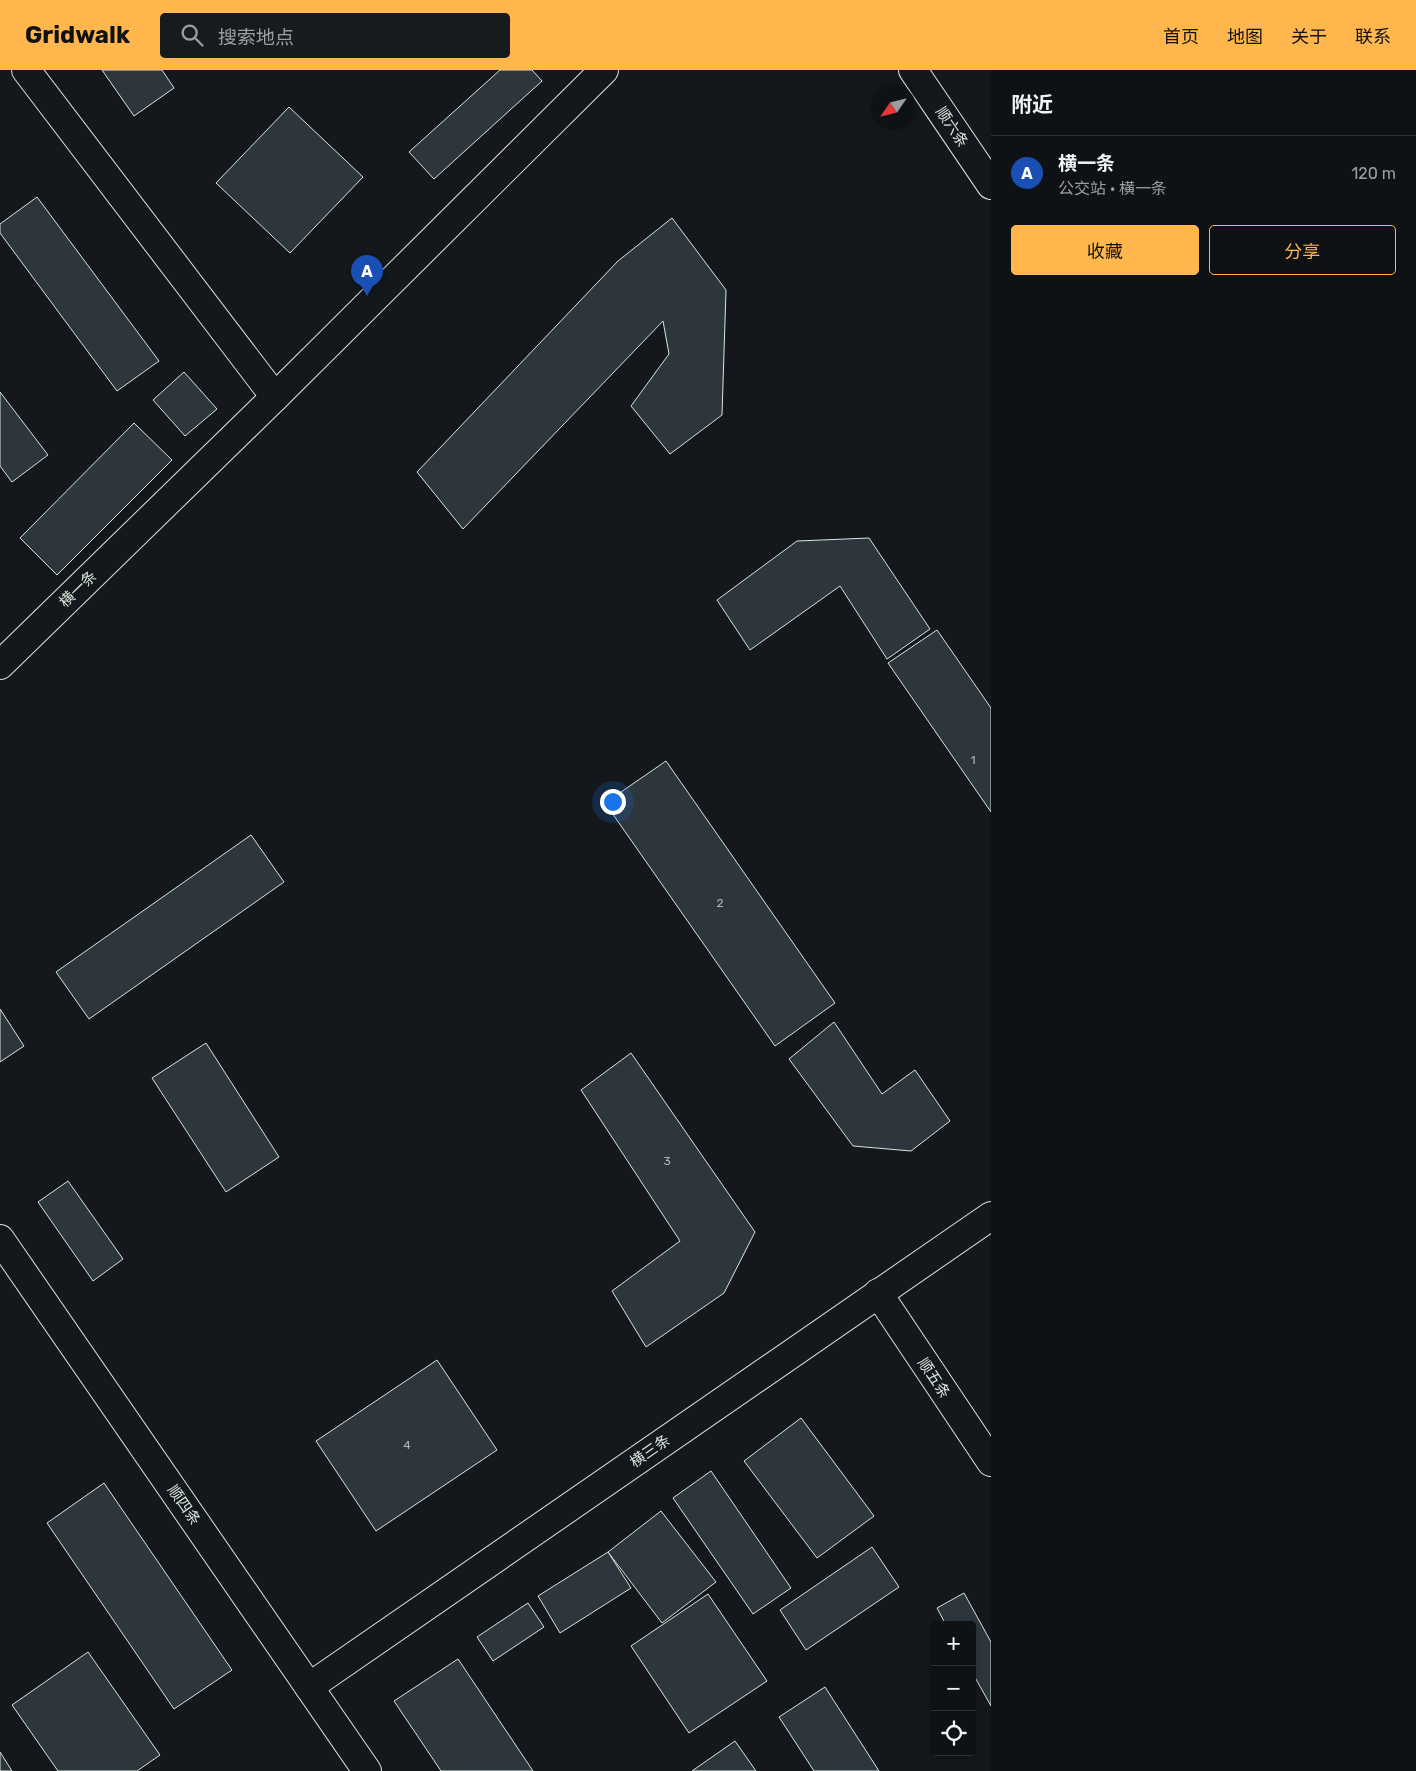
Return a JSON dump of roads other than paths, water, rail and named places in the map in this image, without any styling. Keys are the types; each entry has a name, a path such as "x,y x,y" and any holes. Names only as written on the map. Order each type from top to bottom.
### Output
{"street":[{"path":"26,70 275,397"},
{"name":"横一条","path":"0,665 275,397 604,70"},
{"name":"顺六条","path":"913,70 991,185"},
{"name":"横三条","path":"309,1687 991,1216"},
{"name":"顺四条","path":"0,1239 367,1771"},
{"name":"顺五条","path":"878,1293 991,1462"}],"place":[{"name":"横一条","path":"367,296"}]}
